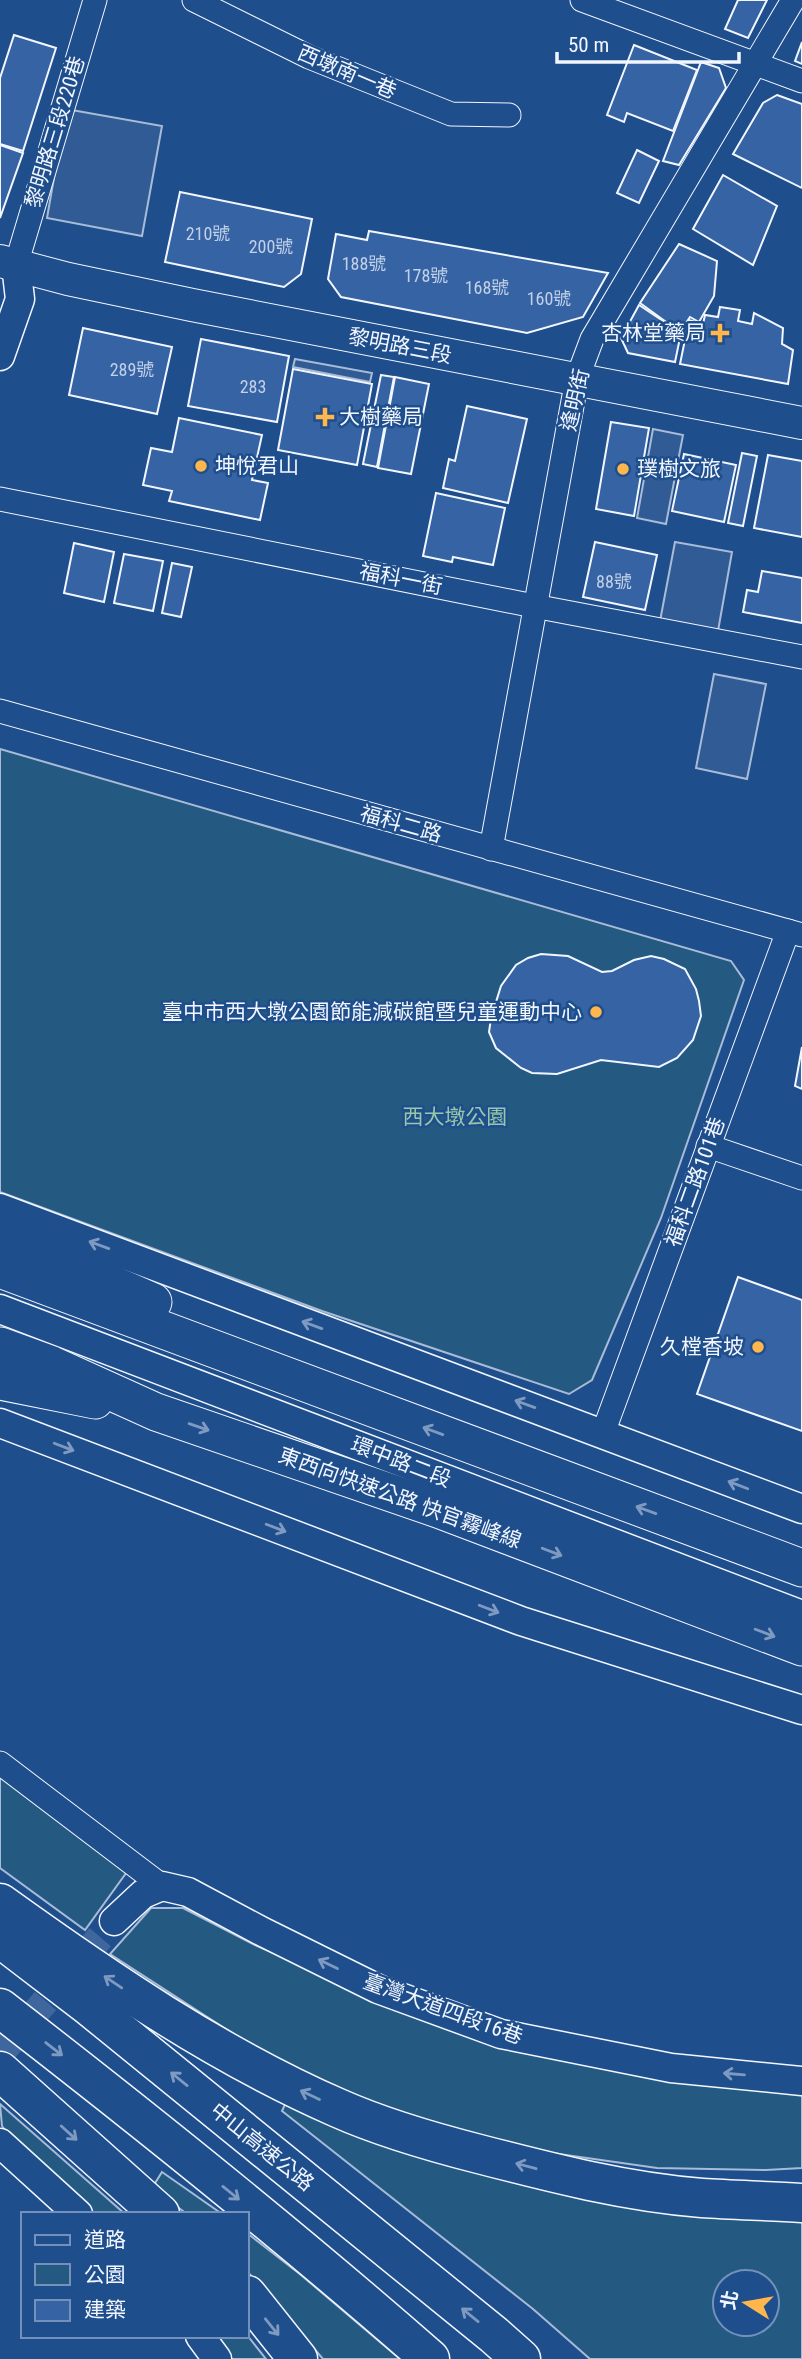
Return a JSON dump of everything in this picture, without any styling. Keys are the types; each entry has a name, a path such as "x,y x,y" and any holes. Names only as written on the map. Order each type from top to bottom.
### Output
{"highway":[{"path":"0,1235 197,1321 358,1403"},
{"path":"0,1269 802,1568"},
{"name":"東西向快速公路 快官霧峰線","path":"0,1346 52,1365 156,1412 439,1510 802,1647"},
{"path":"0,1381 156,1412"},
{"path":"0,1903 118,1986 289,2086 342,2110 436,2143 592,2181 699,2198 802,2203"},
{"name":"中山高速公路","path":"0,1938 90,2007 473,2317 521,2359"},
{"path":"0,2008 319,2264 430,2359"},
{"path":"0,2071 158,2212"},
{"path":"592,2181 802,2182"},
{"path":"248,2296 298,2359"}],"main road":[{"name":"黎明路三段","path":"5,268 802,423"}],"street":[{"name":"黎明路三段220巷","path":"5,268 95,0"},
{"name":"西墩南一巷","path":"194,0 309,57 451,114 509,115"},
{"path":"582,0 802,81"},
{"name":"逢明街","path":"491,849 577,379 592,339 793,0"},
{"path":"0,356 20,299 5,268"},
{"name":"福科一街","path":"0,499 802,657"},
{"name":"福科二路","path":"0,711 795,933"},
{"name":"福科二路101巷","path":"603,1433 708,1146 795,933"},
{"path":"708,1146 802,1178"},
{"path":"0,1208 802,1509"},
{"name":"環中路二段","path":"0,1292 802,1594"},
{"name":"環中路二段","path":"0,1309 802,1615"},
{"path":"0,1423 521,1621 802,1710"},
{"path":"0,1763 162,1886 143,1894 114,1921"},
{"name":"臺灣大道四段16巷","path":"162,1886 188,1892 378,1989 501,2034 671,2068 802,2081"},
{"path":"0,2143 76,2212"},
{"path":"201,2338 217,2359"}],"green space":[{"name":"西大墩公園","path":"0,749 731,961 744,980 661,1218 592,1380 569,1394 322,1311 0,1192"},
{"path":"0,1771 129,1869 85,1930 0,1868"},
{"path":"151,1908 183,1908 255,1945 463,2034 555,2059 656,2075 802,2091 802,2168 657,2168 552,2153 426,2126 272,2059 110,1954"},
{"path":"288,2098 802,2211 802,2359 590,2359 533,2309 282,2111"},
{"path":"0,2104 123,2212 89,2212 24,2156 2,2126"},
{"path":"162,2172 219,2212 184,2212 152,2188"},
{"path":"248,2234 400,2359 323,2359 248,2272"},
{"path":"248,2336 266,2359 227,2359 212,2338"}],"shaded area":[{"path":"66,109 162,126 142,236 47,218"},
{"path":"295,359 372,373 370,382 293,367"},
{"path":"653,429 683,435 666,524 637,518"},
{"path":"675,542 732,552 718,631 660,621"},
{"path":"714,674 766,684 747,779 696,768"}],"building":[{"path":"738,0 767,0 748,38 725,29"},
{"path":"14,35 56,48 23,151 0,144 0,78"},
{"path":"802,42 802,64 795,61"},
{"path":"634,45 697,70 673,131 627,113 624,122 607,115"},
{"path":"701,62 719,68 726,88 679,165 663,161"},
{"path":"777,95 802,104 802,188 733,154 763,103"},
{"path":"0,145 23,153 0,218"},
{"path":"637,150 659,161 639,203 617,193"},
{"path":"723,175 777,206 753,265 693,229"},
{"path":"180,192 312,219 301,274 284,287 165,262"},
{"path":"369,231 608,273 583,317 527,333 341,297 328,279 336,234 367,240"},
{"path":"679,244 717,261 714,296 699,322 690,317 680,332 640,303"},
{"path":"639,305 681,333 675,362 628,353 621,338"},
{"path":"720,307 740,310 738,321 752,324 754,313 783,328 782,344 793,350 788,384 680,364 689,320 703,324 705,315 718,317"},
{"path":"83,328 172,347 157,414 69,395"},
{"path":"201,339 289,356 277,422 188,406"},
{"name":"大樹藥局","path":"293,369 372,384 357,465 278,450"},
{"path":"381,375 394,377 377,467 363,464"},
{"path":"395,377 429,384 411,474 378,468"},
{"path":"467,406 527,419 508,503 443,488 449,459 455,461"},
{"name":"坤悅君山","path":"179,418 262,435 252,480 268,483 260,520 169,501 172,491 143,485 151,448 172,452"},
{"name":"璞樹文旅","path":"611,422 649,428 634,516 596,509"},
{"path":"742,453 757,456 743,526 728,523"},
{"path":"684,454 736,465 724,522 672,511"},
{"path":"768,455 802,461 802,537 754,528"},
{"path":"436,493 505,508 493,565 453,557 452,562 423,556"},
{"path":"595,542 657,555 645,610 583,597"},
{"path":"74,543 114,552 104,602 64,593"},
{"path":"124,554 163,561 153,611 114,603"},
{"path":"172,563 192,567 181,617 162,613"},
{"path":"762,571 802,578 802,623 743,612 747,590 758,592"},
{"name":"臺中市西大墩公園節能減碳館暨兒童運動中心","path":"541,954 568,956 602,972 612,971 634,960 651,956 685,969 696,989 701,1016 693,1040 677,1058 659,1067 601,1060 557,1074 532,1073 521,1068 496,1048 489,1032 491,1018 501,986 516,965"},
{"path":"802,1047 802,1089 795,1086"},
{"name":"久樘香坡","path":"738,1277 802,1300 802,1431 697,1394"}],"tunnel":[{"path":"0,2054 114,1921"}],"place":[{"name":"杏林堂藥局","path":"720,333"},
{"name":"大樹藥局","path":"325,417"},
{"name":"坤悅君山","path":"201,466"},
{"name":"璞樹文旅","path":"623,469"},
{"name":"臺中市西大墩公園節能減碳館暨兒童運動中心","path":"596,1012"},
{"name":"久樘香坡","path":"758,1347"}]}
